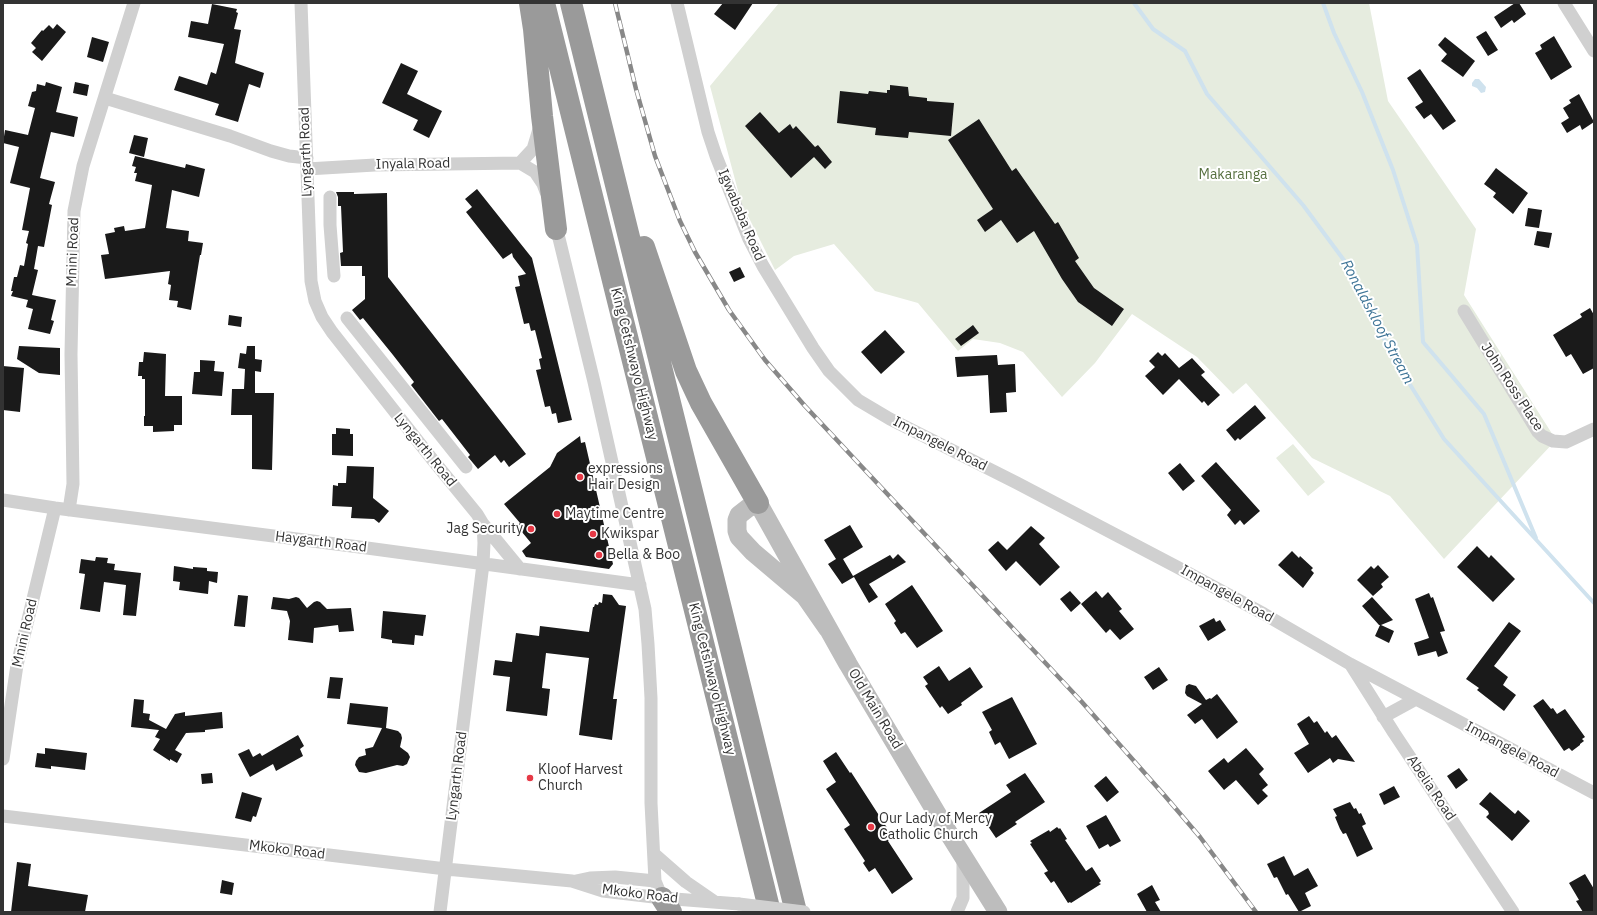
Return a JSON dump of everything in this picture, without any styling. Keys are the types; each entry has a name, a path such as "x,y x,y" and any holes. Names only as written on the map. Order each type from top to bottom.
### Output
{"highway":[{"path":"530,3 556,229"},
{"name":"King Cetshwayo Highway","path":"544,3 770,912"},
{"name":"King Cetshwayo Highway","path":"571,3 796,912"},
{"path":"592,90 686,371 711,421 758,503"}],"street":[{"name":"Mnini Road","path":"69,510 73,484 71,354 74,211 83,166 134,3"},
{"name":"Lyngarth Road","path":"301,3 311,282 315,301 325,322 477,514 483,524 483,564 440,912"},
{"name":"Igwababa Road","path":"677,3 710,138 748,240 813,348 829,371 858,400"},
{"path":"1564,3 1594,51"},
{"name":"Inyala Road","path":"105,98 230,136 289,156 307,164 375,165 520,163"},
{"path":"542,116 535,145 520,163 535,172 543,184 556,229 594,382 640,585 648,644 651,698 651,803 654,854 663,897"},
{"path":"330,196 330,225 334,276"},
{"path":"309,226 330,225"},
{"name":"John Ross Place","path":"1464,311 1538,432 1542,436 1553,441 1566,442 1594,429"},
{"path":"347,318 466,467"},
{"path":"358,365 374,352"},
{"name":"Impangele Road","path":"858,400 890,419 1017,482 1177,567 1264,614 1350,664 1594,793"},
{"name":"Haygarth Road","path":"3,500 640,585"},
{"path":"758,503 742,512 737,518 736,526 739,537 753,552 805,596 828,629"},
{"name":"Old Main Road","path":"758,503 828,629 998,912"},
{"name":"Mnini Road","path":"3,759 17,665 55,508"},
{"path":"483,524 520,569"},
{"name":"Abelia Road","path":"1350,664 1513,912"},
{"path":"1384,717 1416,699"},
{"name":"Mkoko Road","path":"3,816 446,869 572,881 603,891 739,904 804,912"},
{"path":"654,854 686,882 715,902"},
{"path":"957,912 962,898 963,856"},
{"name":"Mkoko Road","path":"572,881 590,878 615,877 663,897"}],"green space":[{"name":"Makaranga","path":"779,3 1369,3 1388,101 1476,229 1464,295 1556,440 1444,559 1390,496 1312,458 1246,383 1233,394 1197,357 1132,314 1095,363 1062,397 1023,352 1000,343 973,339 958,351 918,303 875,291 834,244 794,256 775,270 741,202 710,86"},
{"path":"1293,444 1325,482 1308,496 1276,458"}],"water":[{"path":"1475,79 1479,79 1486,87 1485,92 1481,93 1477,88 1472,86"}],"building":[{"path":"723,3 753,3 735,30 714,14"},
{"path":"1515,3 1519,3 1526,14 1514,23 1512,20 1501,28 1494,17"},
{"path":"212,4 237,9 236,12 238,13 234,29 241,30 235,63 264,73 260,88 249,84 238,122 215,115 219,104 174,90 179,76 207,85 211,72 216,74 224,44 188,37 191,21 208,24"},
{"path":"57,24 66,32 42,61 32,52 36,48 31,43 42,30 43,31 49,25 53,29"},
{"path":"1486,31 1498,50 1488,56 1476,37"},
{"path":"1554,36 1572,67 1551,80 1535,53 1542,49 1540,45"},
{"path":"92,37 109,42 103,62 87,57"},
{"path":"1445,37 1475,61 1463,77 1441,61 1447,54 1438,45"},
{"path":"401,63 418,71 407,94 442,111 429,138 413,130 418,120 382,103"},
{"path":"1420,69 1456,121 1443,130 1431,114 1424,119 1415,107 1423,102 1407,78"},
{"path":"46,82 62,87 56,112 78,117 74,137 51,132 40,178 55,182 49,204 52,205 44,247 38,246 34,269 38,270 32,295 56,300 51,320 54,321 50,334 28,329 33,309 26,307 28,300 11,296 14,277 17,277 20,265 24,266 28,244 26,243 29,231 22,230 30,188 10,183 19,147 3,143 5,130 28,135 35,108 28,106 32,92 36,91 37,84 45,86"},
{"path":"75,82 89,85 87,96 73,93"},
{"path":"890,85 908,87 909,96 927,98 927,101 954,103 951,136 909,132 908,138 875,135 876,128 837,123 840,91 868,94 869,91 887,93 887,90 890,90"},
{"path":"1579,94 1594,122 1582,130 1580,125 1567,133 1561,123 1569,118 1563,108 1571,103 1569,100"},
{"path":"760,112 779,133 790,124 793,129 796,126 815,147 818,145 832,162 825,169 814,157 791,178 745,126"},
{"path":"979,119 1012,171 1016,168 1055,224 1058,222 1079,258 1075,261 1094,288 1124,309 1112,326 1078,302 1062,279 1034,231 1017,243 1001,220 985,232 977,220 993,209 948,140"},
{"path":"134,135 148,138 144,157 129,153"},
{"path":"135,156 185,168 186,164 205,169 199,197 172,190 166,228 189,231 188,241 203,243 191,310 177,307 178,301 169,300 171,285 168,284 170,271 105,279 101,255 109,254 105,234 115,232 114,228 124,226 125,231 145,228 152,185 135,181 137,173 134,173 136,167 132,166"},
{"path":"1496,168 1528,193 1513,214 1493,197 1496,193 1484,184"},
{"path":"477,189 532,258 572,420 558,423 556,413 552,414 550,406 545,407 536,370 541,369 539,359 542,358 535,330 531,331 529,323 524,324 515,287 520,286 518,276 526,274 513,257 512,253 503,259 466,212 472,207 465,199"},
{"path":"336,192 354,192 354,194 387,193 388,277 526,454 509,467 504,460 501,463 495,455 478,469 468,457 470,455 442,419 439,421 411,385 414,382 393,355 363,318 360,320 352,310 365,299 365,276 362,276 362,266 341,266 340,253 343,252 341,206 338,206 338,197"},
{"path":"1528,208 1542,210 1539,228 1525,226"},
{"path":"1537,231 1552,233 1549,248 1534,245"},
{"path":"740,267 745,277 734,282 729,272"},
{"path":"1590,308 1594,315 1594,368 1583,374 1571,354 1566,357 1553,335 1582,317 1580,314"},
{"path":"229,315 242,317 241,327 228,325"},
{"path":"973,325 979,333 961,346 955,339"},
{"path":"885,330 905,352 881,374 861,352"},
{"path":"19,346 60,348 60,375 39,373 17,359"},
{"path":"247,346 255,346 255,359 262,360 261,372 255,371 255,393 274,393 272,470 252,469 252,415 231,415 232,389 244,389 245,369 238,368 240,353 246,354"},
{"path":"144,352 166,354 165,396 182,396 182,425 174,425 174,431 153,432 153,426 144,426 145,379 142,379 142,376 138,376 139,362 143,362"},
{"path":"1158,352 1162,356 1165,353 1179,368 1192,358 1205,372 1201,375 1220,395 1208,406 1204,401 1202,403 1179,379 1163,395 1145,376 1155,367 1149,361"},
{"path":"997,355 998,365 1015,364 1016,392 1006,393 1007,412 990,413 988,375 957,377 955,357"},
{"path":"200,360 215,361 214,371 224,372 222,396 192,394 194,372 200,372"},
{"path":"3,366 24,368 20,412 3,410"},
{"path":"1255,405 1266,418 1240,440 1238,438 1235,441 1226,430"},
{"path":"336,428 350,429 350,434 353,434 353,456 332,455 332,434 336,434"},
{"name":"Maytime Centre","path":"580,436 581,443 585,442 613,564 609,569 526,557 522,551 531,543 517,526 520,523 504,504 550,467 557,453"},
{"path":"1216,462 1260,511 1244,525 1240,520 1235,525 1227,515 1231,510 1201,476"},
{"path":"1180,463 1195,481 1183,491 1168,473"},
{"path":"347,466 374,467 373,498 389,511 379,523 374,519 351,518 352,507 332,506 333,485 338,486 338,483 346,483"},
{"path":"850,525 863,547 843,559 853,576 890,555 893,559 898,554 906,562 869,584 878,597 869,603 854,577 842,584 828,564 836,559 824,540"},
{"path":"1031,526 1045,538 1039,544 1060,567 1040,586 1016,561 1006,571 988,550 998,541 1007,550"},
{"path":"1477,546 1489,558 1491,555 1515,579 1493,602 1457,567"},
{"path":"1292,551 1313,568 1311,570 1314,573 1303,588 1278,565"},
{"path":"96,557 108,558 107,563 115,564 114,570 141,573 136,616 123,615 126,585 104,582 100,612 80,609 85,574 79,573 81,559 95,561"},
{"path":"1378,565 1389,577 1381,584 1383,587 1373,596 1357,580 1371,566 1374,569"},
{"path":"174,566 193,569 193,567 207,568 207,571 218,572 217,583 209,581 208,594 179,590 180,582 173,581"},
{"path":"912,585 943,631 917,648 905,632 901,634 894,623 896,621 885,604"},
{"path":"1070,591 1081,603 1071,612 1060,599"},
{"path":"1096,591 1102,598 1108,592 1122,609 1119,611 1134,629 1120,640 1110,629 1106,633 1081,604"},
{"path":"1429,593 1431,598 1433,597 1445,631 1440,632 1448,653 1438,657 1436,651 1418,656 1414,643 1429,638 1415,599"},
{"path":"603,594 612,595 619,605 626,606 613,699 617,699 612,740 579,735 589,658 546,653 542,688 550,689 547,716 506,711 510,677 493,675 495,660 512,662 516,633 539,636 540,626 589,632 593,607 595,604 598,605 599,602 602,603"},
{"path":"238,595 248,596 245,627 234,626"},
{"path":"273,597 289,599 296,597 299,598 307,608 317,601 327,609 351,608 354,631 339,632 338,625 314,628 313,643 288,640 290,621 287,611 271,609"},
{"path":"1372,597 1393,620 1381,625 1394,631 1389,643 1375,636 1380,625 1362,606"},
{"path":"383,611 426,615 423,636 415,635 414,645 392,643 392,640 381,638"},
{"path":"1214,618 1216,622 1220,620 1226,630 1208,641 1199,626"},
{"path":"1509,622 1521,631 1494,666 1508,677 1503,685 1516,695 1504,711 1477,690 1479,688 1466,679"},
{"path":"939,666 949,681 970,667 983,687 961,703 962,705 948,714 942,706 940,708 925,686 928,684 923,677"},
{"path":"1159,667 1168,680 1153,690 1144,677"},
{"path":"330,677 343,678 340,699 327,698"},
{"path":"1189,684 1196,686 1206,700 1211,699 1217,694 1238,722 1217,739 1202,719 1195,724 1187,715 1202,704 1187,696 1185,693 1186,686"},
{"path":"1012,697 1037,744 1009,759 1000,742 995,745 989,732 992,730 982,712"},
{"path":"134,699 144,700 143,713 150,714 149,720 166,729 175,714 185,712 185,716 222,712 223,728 205,730 205,732 186,733 175,750 182,754 177,763 170,759 170,761 153,750 160,739 155,737 159,730 131,727"},
{"path":"1543,699 1557,714 1565,709 1585,737 1582,739 1584,741 1572,751 1569,748 1564,751 1533,706"},
{"path":"350,703 388,707 386,728 398,731 401,734 402,738 400,747 408,753 410,757 407,764 366,773 359,772 355,765 356,761 359,757 366,755 365,749 373,747 382,728 347,724"},
{"path":"1309,716 1314,723 1317,721 1325,733 1327,731 1332,738 1336,735 1355,762 1338,759 1333,763 1330,758 1308,773 1294,753 1309,744 1297,724"},
{"path":"298,735 304,746 300,749 303,756 276,771 273,764 250,777 238,754 249,749 253,757 260,753 262,756"},
{"path":"45,748 87,753 85,770 51,766 51,769 35,767 37,753 45,754"},
{"path":"1246,748 1264,769 1259,774 1268,785 1262,790 1268,796 1258,805 1236,780 1224,790 1208,771 1224,758 1228,763"},
{"path":"836,752 850,773 851,772 893,837 888,841 913,879 892,894 875,868 869,872 863,863 865,861 844,829 850,825 826,789 836,782 823,761"},
{"path":"1459,768 1468,780 1456,789 1447,776"},
{"path":"212,773 213,783 202,784 201,774"},
{"path":"1025,773 1045,802 1015,822 1017,824 996,838 979,813 1011,792 1006,785"},
{"path":"1106,776 1119,792 1107,802 1094,786"},
{"path":"1394,786 1400,797 1384,805 1379,794"},
{"path":"242,792 262,798 256,817 253,816 251,822 235,818"},
{"path":"1490,792 1515,814 1518,810 1530,821 1512,841 1486,817 1489,814 1488,811 1479,804"},
{"path":"1350,802 1359,814 1361,813 1366,824 1362,826 1373,849 1357,857 1346,833 1343,834 1340,829 1335,817 1337,816 1333,809"},
{"path":"1106,815 1121,841 1110,847 1108,844 1099,849 1086,826"},
{"path":"1057,827 1059,829 1060,828 1067,839 1065,840 1086,871 1092,867 1101,881 1099,883 1101,884 1071,903 1068,903 1054,881 1051,883 1044,873 1048,871 1030,844 1032,843 1030,841 1049,830 1050,832"},
{"path":"1284,856 1294,876 1308,868 1318,886 1305,893 1311,906 1299,912 1288,894 1286,895 1277,877 1274,878 1267,864"},
{"path":"17,862 31,864 28,886 88,895 85,912 11,912"},
{"path":"1585,874 1594,889 1594,912 1583,912 1576,901 1579,900 1569,883"},
{"path":"222,880 234,883 232,895 220,893"},
{"path":"1152,885 1160,900 1155,902 1161,912 1147,912 1137,894"}],"waterway":[{"name":"Ronaldskloof Stream","path":"1134,3 1153,29 1185,51 1207,94 1303,205 1349,267 1394,359 1444,439 1594,603"},
{"path":"1323,3 1334,33 1362,92 1393,170 1417,245 1423,342 1484,414 1536,538"}],"railway":[{"path":"615,3 636,89 655,156 680,221 695,252 729,310 765,360 805,406 1081,701 1165,796 1200,837 1256,912"}],"place":[{"name":"expressions Hair Design","path":"580,477"},
{"name":"Maytime Centre","path":"557,514"},
{"name":"Jag Security","path":"531,529"},
{"name":"Kwikspar","path":"593,534"},
{"name":"Bella & Boo","path":"599,555"},
{"name":"Kloof Harvest Church","path":"530,778"},
{"name":"Our Lady of Mercy Catholic Church","path":"871,827"}]}
